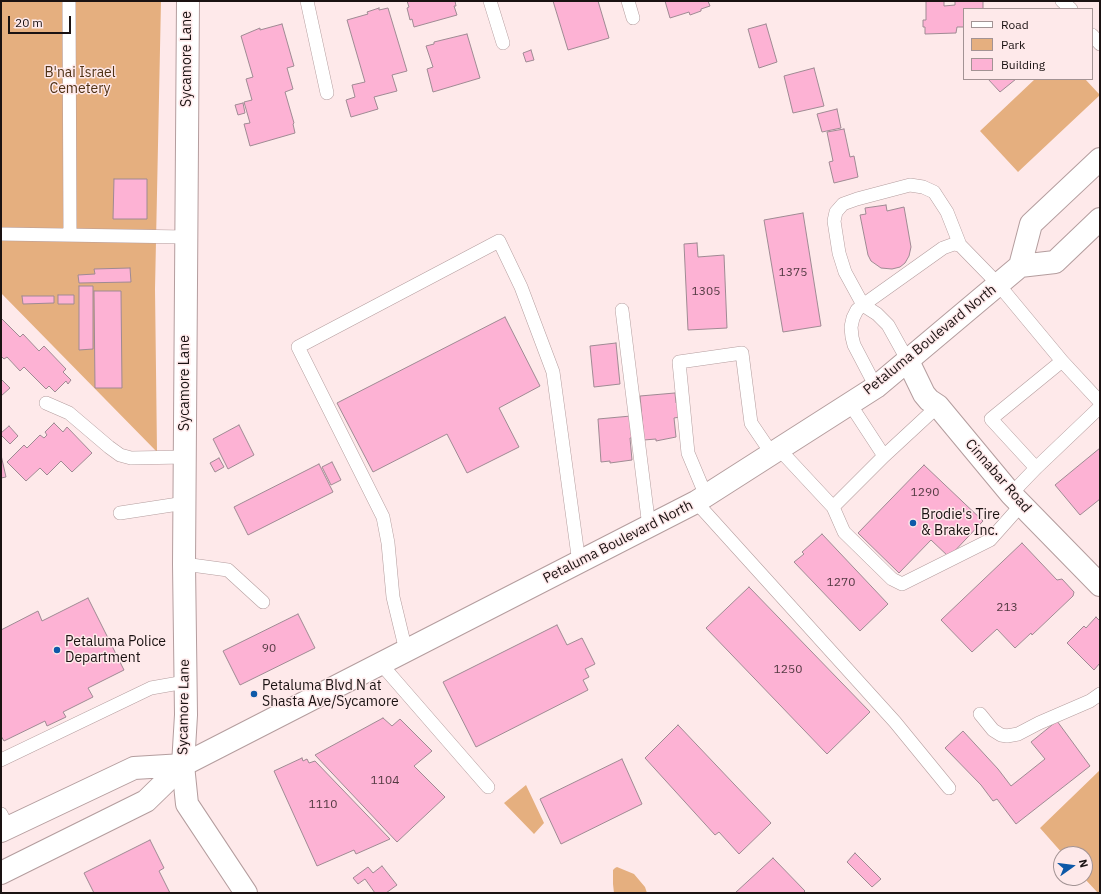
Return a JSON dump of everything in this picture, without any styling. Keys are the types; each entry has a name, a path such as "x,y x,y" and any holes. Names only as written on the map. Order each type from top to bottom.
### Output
{"main road":[{"name":"Sycamore Lane","path":"188,1 184,564 186,715 183,765 187,804 246,893"},
{"path":"1100,159 1031,224 1020,266 1055,262 1100,219"},
{"name":"Petaluma Boulevard North","path":"1,873 146,801 183,765 579,563 701,499 876,387 1020,266"},
{"name":"Cinnabar Road","path":"908,361 924,394 929,400 938,406 1016,499 1100,585"},
{"name":"Petaluma Boulevard North","path":"3,824 134,768 183,765"}],"lane":[{"path":"69,1 70,235"},
{"path":"307,1 327,93"},
{"path":"490,1 503,43"},
{"path":"628,1 633,18"},
{"path":"1062,1 1070,8"},
{"path":"1093,36 1100,44"},
{"path":"908,361 888,325 877,314 863,305 845,272 839,253 834,221 836,212 843,204 892,189 910,186 923,187 934,192 947,212 960,245 998,284 1062,361 1100,402"},
{"path":"1,234 186,237"},
{"path":"406,651 393,597 388,543 383,517 298,346 499,241 521,288 552,372 579,563"},
{"path":"876,387 854,345 852,337 851,327 857,310 943,248 954,244 960,245"},
{"path":"622,310 649,527"},
{"path":"949,788 894,722 701,499 688,453 679,362 742,353 751,423 775,452 833,507 844,532 892,579 902,584 990,540 1036,468 1100,407"},
{"path":"1036,468 991,419 1062,361"},
{"path":"46,403 69,413 120,455 131,458 185,457"},
{"path":"850,404 884,456"},
{"path":"833,507 884,456 938,406"},
{"path":"120,513 185,503"},
{"path":"184,564 228,570 263,602"},
{"path":"381,664 488,787"},
{"path":"1,760 151,688 185,682"},
{"path":"980,714 992,730 1001,735 1007,736 1018,734 1039,723 1090,701 1100,694"}],"green space":[{"name":"B'nai Israel Cemetery","path":"1,1 161,1 155,289 157,452 1,293"},
{"path":"1034,80 1086,80 1100,95 1018,172 980,131"},
{"path":"1100,770 1100,893 1098,893 1091,886 1093,886 1093,846 1056,846 1040,828"},
{"path":"526,785 544,823 534,834 504,803"},
{"path":"617,867 634,874 645,887 647,893 614,893 613,870"}],"building":[{"path":"407,1 455,1 456,6 454,6 457,15 414,27 412,19 410,20"},
{"path":"553,1 598,1 609,38 568,50"},
{"path":"665,1 708,1 710,6 690,15 689,12 670,18"},
{"path":"926,1 944,1 944,6 955,5 955,1 983,1 983,8 963,8 963,27 957,27 956,33 925,34 923,20 926,20"},
{"path":"379,8 379,10 388,8 407,71 392,75 397,91 374,97 378,109 351,117 346,100 355,97 352,85 365,82 347,20 368,14 367,12"},
{"path":"282,24 294,66 287,68 293,89 285,92 294,123 295,133 250,146 244,124 250,123 244,102 252,100 246,79 253,77 241,36 260,28 260,30"},
{"path":"766,24 777,62 759,68 748,29"},
{"path":"467,34 480,78 433,92 427,69 433,67 426,46 434,44 434,42"},
{"path":"531,50 534,60 526,62 523,53"},
{"path":"814,68 824,106 793,113 784,76"},
{"path":"989,80 1015,80 1000,92"},
{"path":"243,103 245,113 238,115 235,105"},
{"path":"837,109 841,128 822,132 817,114"},
{"path":"844,129 850,157 854,156 858,177 834,183 829,162 833,161 827,132"},
{"path":"114,179 147,179 147,219 113,219"},
{"path":"886,205 887,211 904,207 911,247 909,256 905,263 900,267 892,269 881,268 871,261 868,255 860,215 866,214 865,208"},
{"path":"803,213 821,326 783,332 764,220"},
{"path":"697,243 698,257 724,255 727,328 688,330 684,244"},
{"path":"130,268 131,282 79,283 78,275 95,274 94,269"},
{"path":"79,286 93,286 93,349 79,350"},
{"path":"94,291 121,291 122,388 95,388"},
{"path":"58,295 74,295 74,304 58,304"},
{"path":"22,296 54,296 54,303 23,304"},
{"path":"505,317 540,386 499,408 519,447 467,473 447,434 373,472 337,403"},
{"path":"1,318 20,337 23,334 39,351 44,346 66,369 63,372 71,380 68,384 66,381 55,392 49,386 46,389 24,367 20,371 7,357 4,359 1,356"},
{"path":"616,343 620,384 594,387 590,346"},
{"path":"1,379 10,388 1,396"},
{"path":"675,393 676,403 679,403 680,417 674,418 676,437 656,441 656,439 644,440 640,396"},
{"path":"631,416 633,438 630,438 632,460 610,463 610,461 601,462 598,419"},
{"path":"54,423 63,432 67,427 92,453 72,472 61,461 47,475 40,468 26,481 7,462 24,445 27,448 40,435 44,438 47,435 45,432"},
{"path":"239,425 254,455 228,469 213,439"},
{"path":"9,426 18,436 10,444 1,435 1,433"},
{"path":"1100,448 1100,499 1080,515 1055,485"},
{"path":"1,455 6,477 1,478"},
{"path":"219,458 224,467 215,472 210,463"},
{"path":"332,462 341,480 331,485 322,467"},
{"path":"319,464 333,492 248,535 234,507"},
{"path":"924,465 983,521 949,557 931,540 899,573 858,533"},
{"path":"822,534 888,604 860,631 794,562 804,554 802,552"},
{"path":"1022,543 1057,580 1062,579 1074,592 1073,596 1032,635 1031,633 1015,648 997,629 972,652 941,620"},
{"path":"749,587 870,712 827,754 706,628"},
{"name":"Petaluma Police Department","path":"88,598 124,670 88,688 93,697 63,712 66,717 47,726 45,721 4,741 1,736 1,630 38,611 42,621"},
{"path":"298,614 315,648 240,685 223,651"},
{"path":"1096,617 1100,621 1100,663 1094,670 1067,643 1084,626 1086,628"},
{"path":"557,625 567,645 582,638 595,664 585,669 589,677 583,680 588,690 476,747 443,682"},
{"path":"383,718 392,726 400,719 432,751 414,766 445,797 397,842 315,755"},
{"path":"1057,721 1090,766 1016,824 997,799 993,801 981,785 945,748 963,731 998,769 1011,786 1045,759 1031,742"},
{"path":"678,725 771,823 739,854 719,832 715,835 645,758"},
{"path":"302,758 303,761 307,759 309,763 315,761 390,839 356,854 354,850 317,866 274,771"},
{"path":"622,759 642,804 561,844 540,799"},
{"path":"150,840 164,868 159,871 170,893 94,893 84,873"},
{"path":"855,853 881,879 872,887 847,862"},
{"path":"773,858 805,891 803,893 735,893"},
{"path":"382,866 397,885 386,893 375,893 365,879 358,884 353,878 368,867 373,873"}],"place":[{"name":"Brodie's Tire & Brake Inc.","path":"913,523"},
{"name":"Petaluma Police Department","path":"57,650"},
{"name":"Petaluma Blvd N at Shasta Ave/Sycamore","path":"254,694"}]}
